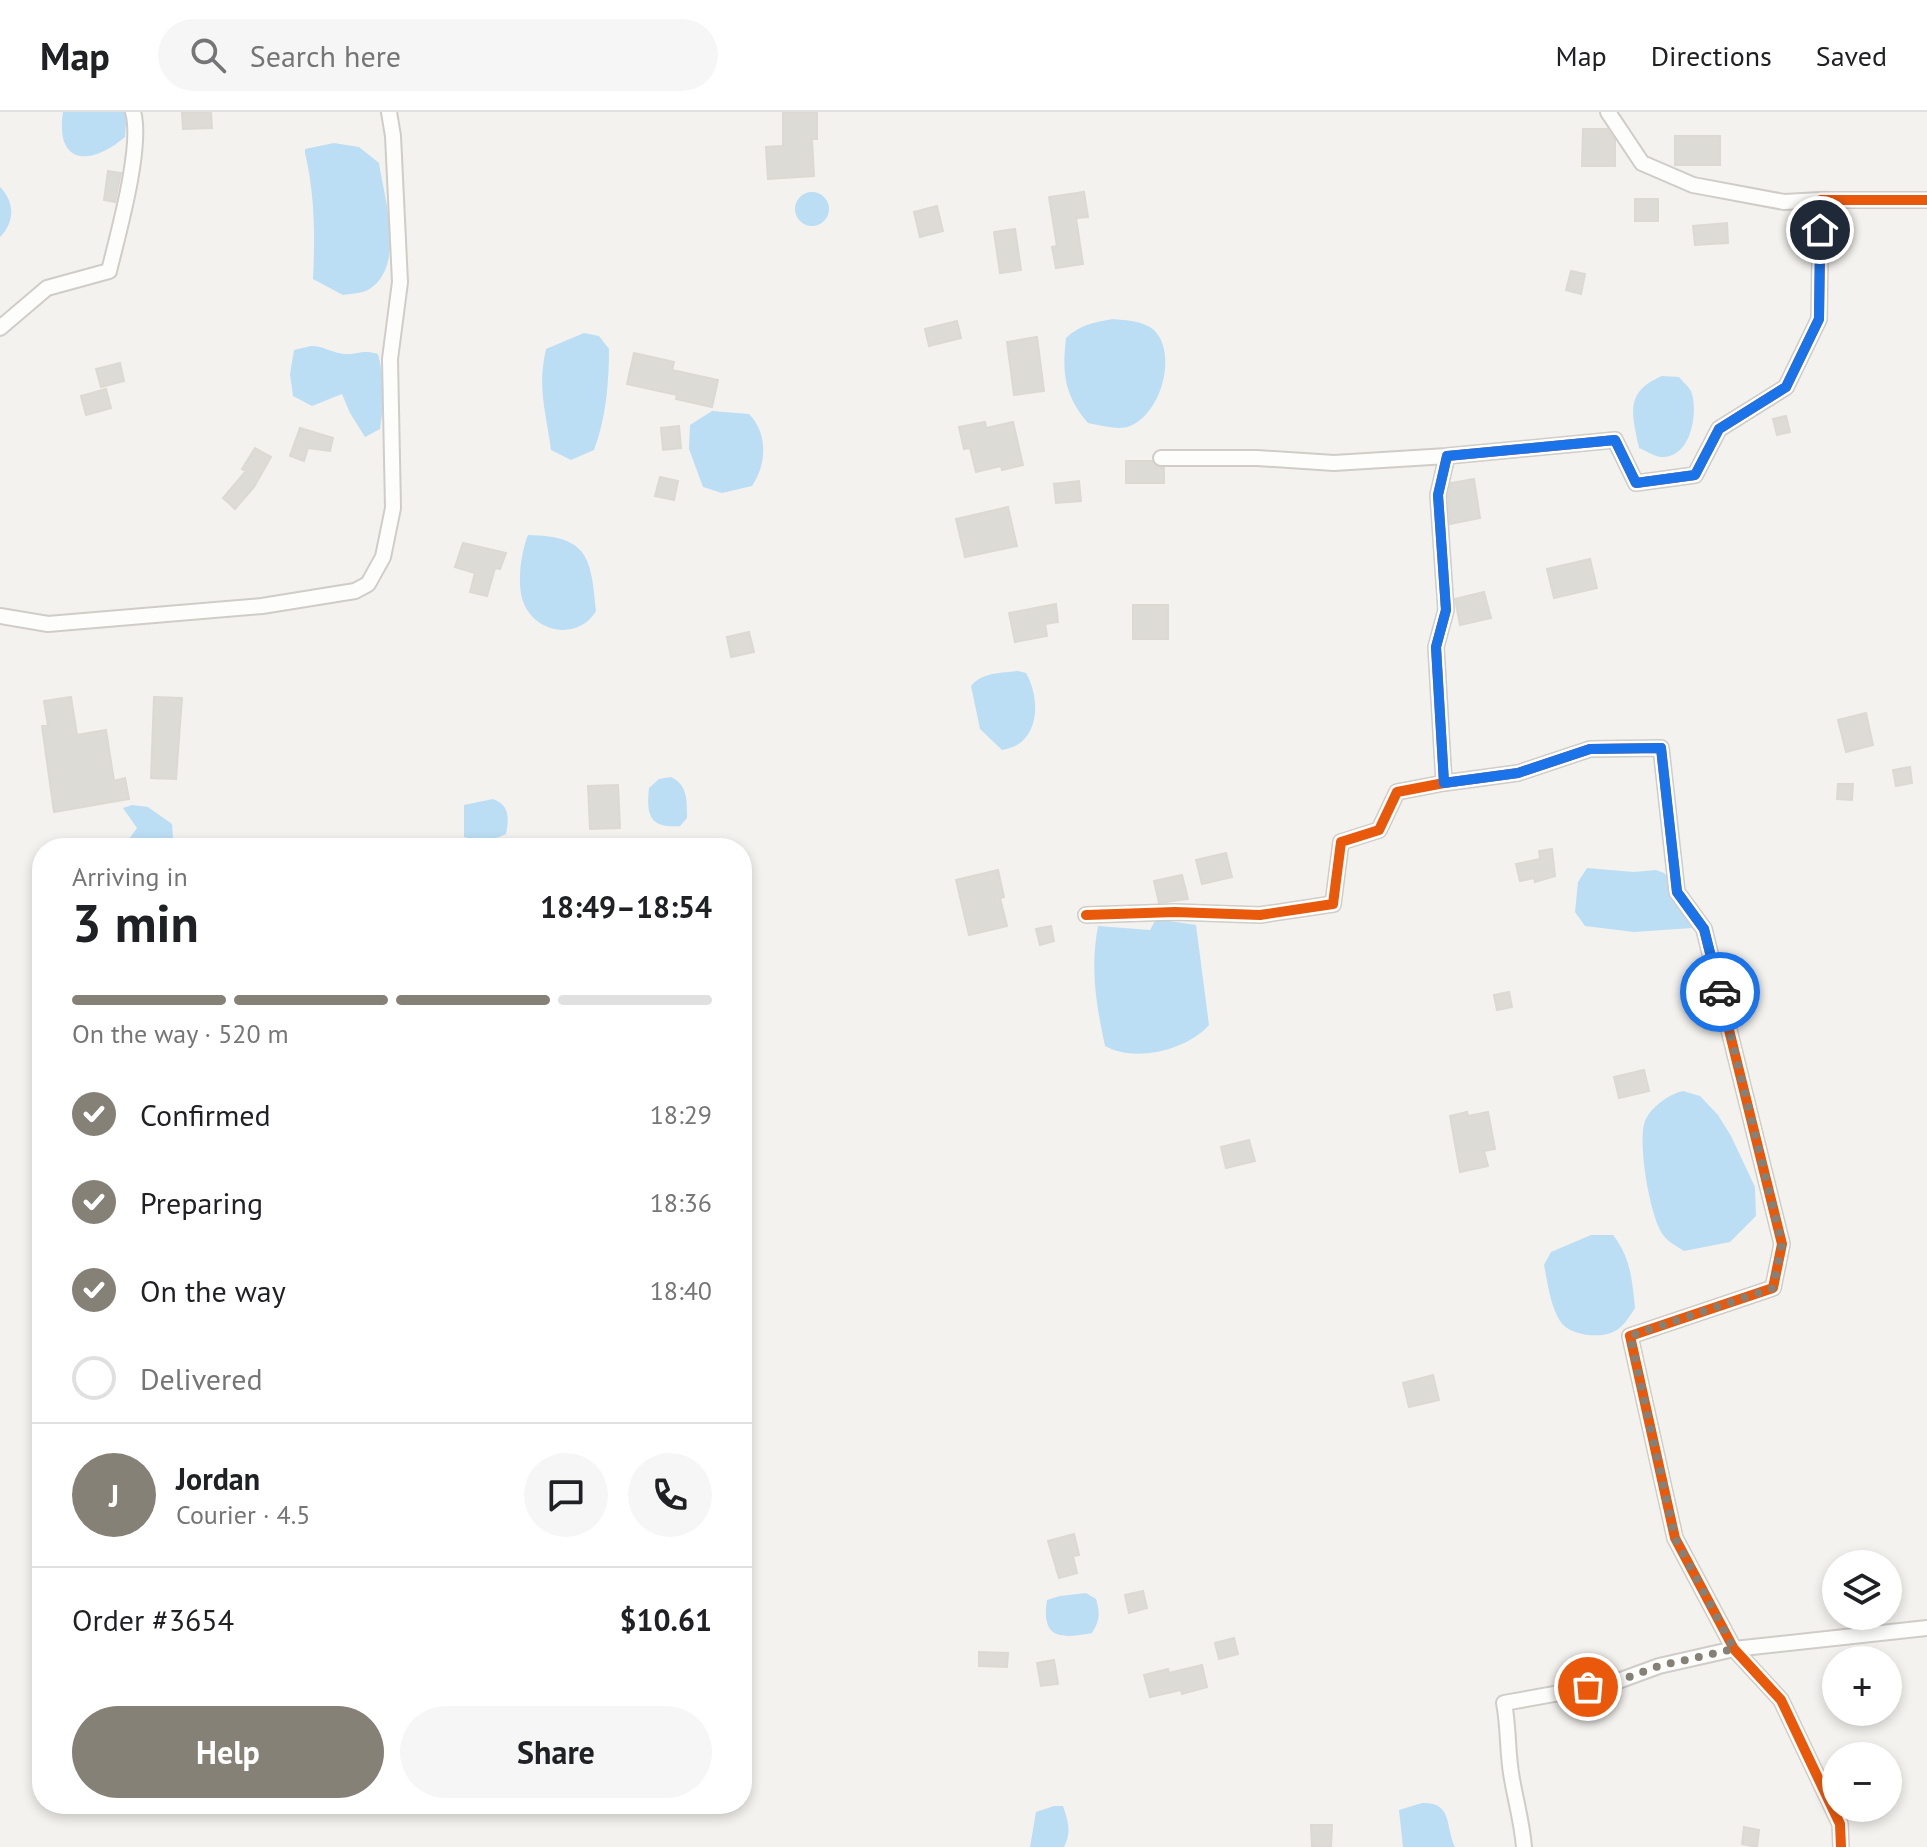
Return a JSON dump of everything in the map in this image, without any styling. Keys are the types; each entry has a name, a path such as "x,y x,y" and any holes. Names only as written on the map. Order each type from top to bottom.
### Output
{"street":[{"path":"0,328 47,288 109,271 130,171 136,124 133,112"},
{"path":"0,616 48,624 262,606 355,591 368,584 383,557 393,508 390,359 400,282 393,136 389,112"},
{"path":"1608,112 1642,163 1693,185 1784,202 1927,200"},
{"path":"1161,458 1257,458 1334,463 1615,440 1636,483 1695,475 1719,429 1786,387 1819,319 1821,200"},
{"path":"1444,783 1436,647 1446,610 1438,495 1447,456"},
{"path":"1086,915 1175,912 1260,915 1333,904 1341,842 1379,830 1397,792 1518,773 1590,749 1661,748 1677,892 1704,929 1782,1244 1773,1288 1630,1336 1675,1538 1734,1649 1781,1700 1840,1824 1841,1847"},
{"path":"1524,1847 1521,1813 1511,1777 1510,1734 1504,1703 1610,1684 1659,1666 1734,1649 1927,1628"}],"water":[{"path":"63,112 127,112 125,137 100,153 78,156 65,143"},
{"path":"334,143 359,147 379,163 390,231 387,265 380,279 368,290 343,295 313,279 314,216 305,153 305,149"},
{"path":"0,187 11,205 11,219 0,237"},
{"path":"812,192 824,197 829,209 824,221 812,226 800,221 795,209 800,197"},
{"path":"1113,319 1150,327 1161,341 1165,353 1163,382 1158,397 1141,419 1120,428 1088,423 1069,393 1064,362 1066,338 1088,325"},
{"path":"584,333 599,336 609,349 607,387 594,450 571,460 551,450 543,400 543,363 546,349"},
{"path":"311,346 344,354 378,354 383,392 380,429 365,437 342,394 312,406 293,396 290,374 294,350"},
{"path":"1662,376 1679,377 1691,391 1694,410 1686,442 1672,455 1662,457 1639,448 1633,414 1641,389"},
{"path":"712,411 749,414 760,430 763,459 752,486 722,493 703,487 689,449 690,425"},
{"path":"528,535 564,540 583,554 592,577 596,611 589,620 579,626 558,630 538,622 530,614 520,588 520,569"},
{"path":"1018,671 1026,673 1031,684 1034,720 1024,740 1002,750 980,729 971,686 986,676"},
{"path":"671,777 684,789 687,818 680,826 656,822 648,806 649,788 659,779"},
{"path":"493,799 499,802 507,813 506,834 495,838 464,837 464,805"},
{"path":"132,805 148,807 172,824 173,838 130,838 137,828 123,808"},
{"path":"1587,868 1634,872 1656,870 1664,873 1672,882 1673,898 1692,928 1634,932 1585,926 1575,912 1578,882"},
{"path":"1155,921 1196,925 1209,1025 1188,1041 1160,1051 1117,1051 1105,1046 1097,1001 1094,957 1098,926 1150,930"},
{"path":"1683,1091 1700,1096 1718,1115 1731,1136 1755,1187 1756,1216 1730,1242 1684,1251 1668,1240 1659,1227 1650,1198 1643,1145 1648,1116 1661,1102"},
{"path":"1591,1235 1613,1235 1624,1252 1630,1270 1635,1308 1620,1328 1600,1335 1570,1330 1560,1321 1544,1265 1551,1252"},
{"path":"1086,1593 1096,1599 1098,1608 1098,1620 1092,1633 1071,1636 1050,1629 1047,1600"},
{"path":"1422,1803 1439,1806 1443,1811 1455,1847 1403,1847 1399,1810"},
{"path":"1063,1806 1066,1816 1069,1832 1064,1847 1030,1847 1036,1812"}],"building":[{"path":"182,112 211,112 212,128 183,129"},
{"path":"783,113 817,113 817,139 812,139 814,176 768,179 766,147 783,146"},
{"path":"1583,129 1607,129 1615,140 1615,166 1582,166"},
{"path":"1675,136 1720,136 1720,165 1675,165"},
{"path":"108,171 121,173 115,202 104,200"},
{"path":"1084,192 1088,217 1076,218 1083,264 1056,268 1052,247 1057,246 1049,197"},
{"path":"1635,199 1658,199 1658,221 1635,221"},
{"path":"937,206 943,231 920,237 914,212"},
{"path":"1727,223 1728,243 1695,245 1693,226"},
{"path":"1015,229 1021,270 1000,273 994,232"},
{"path":"1571,271 1585,274 1581,294 1566,290"},
{"path":"957,321 961,338 929,346 925,329"},
{"path":"1037,337 1044,391 1014,395 1007,342"},
{"path":"634,353 674,362 672,370 718,380 712,407 676,399 677,395 627,384"},
{"path":"120,363 124,381 101,387 96,369"},
{"path":"106,389 111,408 86,415 81,396"},
{"path":"1786,416 1790,432 1777,435 1773,419"},
{"path":"985,422 986,428 1013,422 1023,465 976,472 970,448 964,449 959,427"},
{"path":"679,426 681,448 663,450 661,428"},
{"path":"300,428 333,438 330,451 308,448 304,461 290,456"},
{"path":"255,448 271,457 254,487 235,509 223,498 246,471 242,469"},
{"path":"1126,461 1152,461 1157,467 1164,468 1164,483 1126,483"},
{"path":"660,477 678,481 674,500 655,496"},
{"path":"1474,479 1480,518 1450,524 1448,496 1451,483"},
{"path":"1079,481 1081,501 1056,503 1054,484"},
{"path":"1008,507 1017,546 965,557 956,519"},
{"path":"463,543 506,553 500,569 495,568 487,596 470,592 475,573 455,567"},
{"path":"1590,559 1597,588 1554,598 1547,569"},
{"path":"1484,592 1491,618 1460,625 1455,599"},
{"path":"1056,604 1058,622 1045,624 1047,636 1015,642 1009,613"},
{"path":"1133,605 1168,605 1168,639 1133,639"},
{"path":"749,632 754,652 731,657 727,637"},
{"path":"71,697 77,735 106,730 114,781 125,778 129,799 54,812 42,726 48,726 44,701"},
{"path":"154,697 182,698 176,779 151,778"},
{"path":"1866,713 1873,745 1846,752 1838,720"},
{"path":"1910,767 1912,783 1896,786 1893,770"},
{"path":"1838,784 1853,784 1852,800 1837,799"},
{"path":"618,785 620,828 590,829 588,786"},
{"path":"1552,849 1555,876 1535,882 1534,878 1520,881 1516,864 1540,859 1539,851"},
{"path":"1226,853 1232,877 1202,884 1196,860"},
{"path":"998,870 1004,897 1000,898 1007,926 969,935 956,880"},
{"path":"1182,875 1188,899 1159,903 1154,881"},
{"path":"1051,926 1054,941 1040,945 1036,929"},
{"path":"1509,992 1512,1007 1497,1010 1494,995"},
{"path":"1644,1070 1649,1091 1619,1098 1614,1077"},
{"path":"1467,1112 1468,1116 1488,1112 1495,1149 1484,1151 1488,1166 1460,1172 1450,1116"},
{"path":"1249,1140 1255,1161 1226,1168 1221,1147"},
{"path":"1433,1375 1439,1400 1409,1407 1403,1383"},
{"path":"1074,1534 1079,1555 1073,1556 1077,1573 1059,1578 1048,1541"},
{"path":"1143,1591 1147,1608 1129,1613 1125,1595"},
{"path":"1234,1638 1238,1654 1219,1659 1215,1643"},
{"path":"979,1652 1008,1653 1007,1667 979,1666"},
{"path":"1054,1660 1058,1684 1041,1686 1037,1663"},
{"path":"1202,1665 1207,1687 1182,1694 1181,1690 1150,1697 1144,1675"},
{"path":"1311,1825 1332,1825 1331,1847 1312,1847"},
{"path":"1744,1827 1759,1830 1757,1847 1742,1844"}],"cycle path":[{"path":"1086,915 1175,912 1260,915 1333,904 1341,842 1379,830 1397,792 1444,783 1436,647 1446,610 1438,495 1447,456 1615,440 1636,483 1695,475 1719,429 1786,387 1819,319 1821,200 1927,200"},
{"path":"1444,783 1518,773 1590,749 1661,748 1677,892 1704,929 1782,1244 1773,1288 1630,1336 1675,1538 1734,1649 1781,1700 1840,1824 1841,1847"}],"way so far":[{"path":"1588,1687 1610,1684 1659,1666 1734,1649 1675,1538 1630,1336 1773,1288 1782,1244 1720,992"}],"route":[{"path":"1720,992 1704,929 1677,892 1661,748 1590,749 1518,773 1444,783 1436,647 1446,610 1438,495 1447,456 1615,440 1636,483 1695,475 1719,429 1786,387 1819,319 1820,230"}]}
